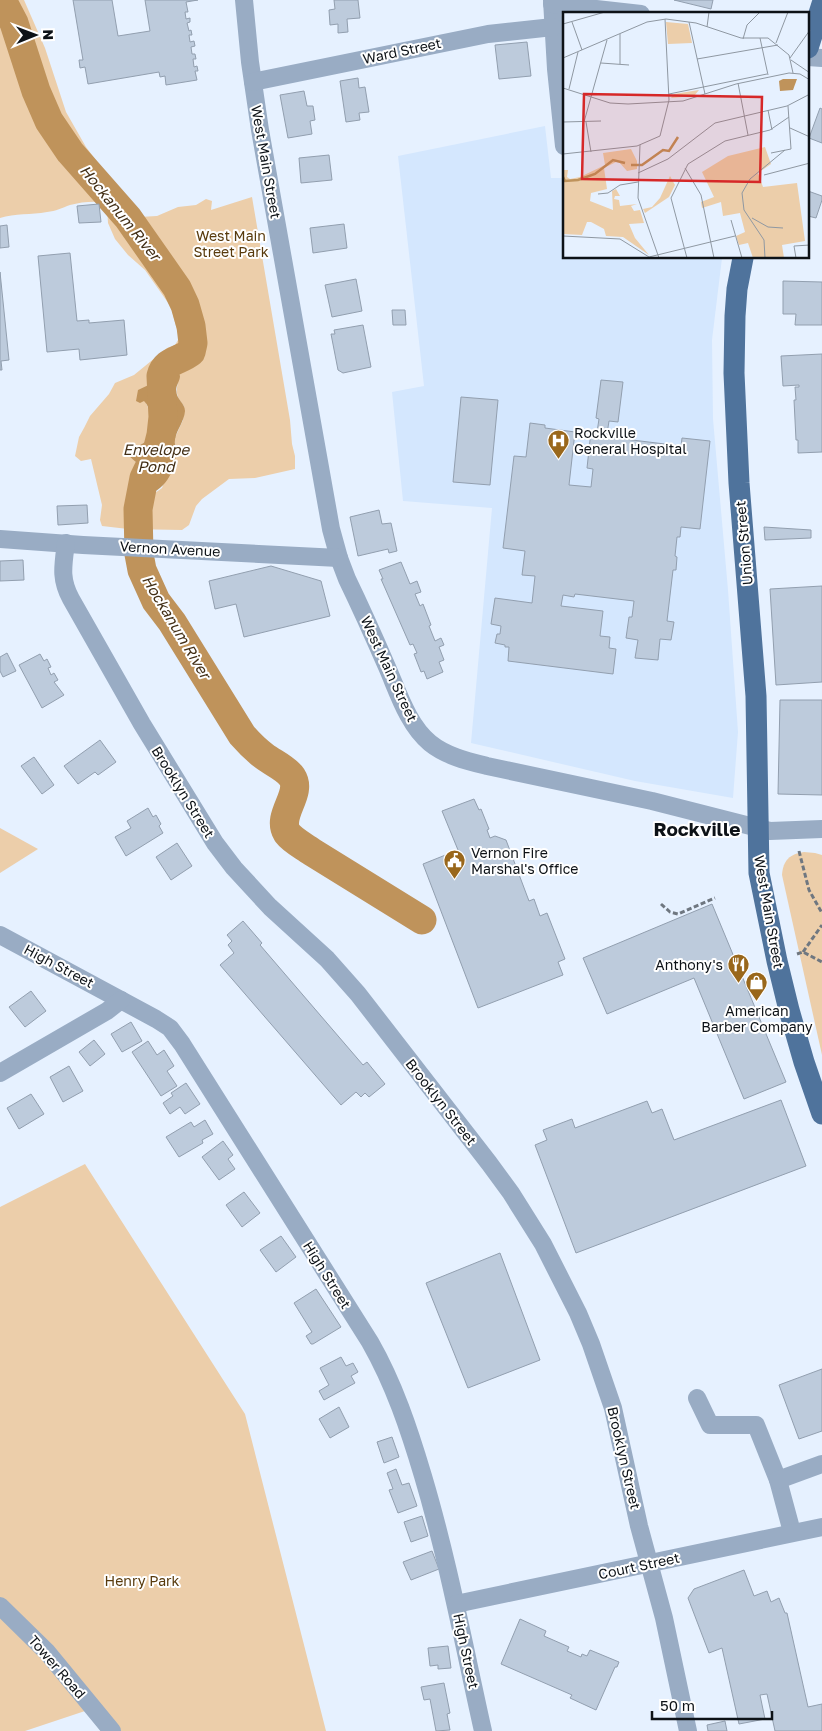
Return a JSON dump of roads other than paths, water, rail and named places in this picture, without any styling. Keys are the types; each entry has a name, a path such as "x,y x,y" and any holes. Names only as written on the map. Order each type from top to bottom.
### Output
{"main road":[{"path":"810,42 822,4"},
{"name":"Union Street","path":"743,259 737,289 734,373 739,483 756,696 758,828"},
{"name":"West Main Street","path":"758,828 759,873 777,961 797,1040 822,1114"}],"street":[{"name":"West Main Street","path":"244,0 252,82 331,529 339,558 406,710 421,734 437,748 470,762 652,801 758,828"},
{"path":"563,135 552,2 625,12"},
{"name":"Ward Street","path":"252,82 488,34 553,27"},
{"name":"Vernon Avenue","path":"0,539 97,546 339,558"},
{"name":"Brooklyn Street","path":"66,543 63,576 66,591 142,724 206,830 234,868 254,890 327,959 358,994 495,1170 543,1244 578,1313 604,1377 621,1438 635,1509 664,1618 688,1731"},
{"path":"758,828 779,832 822,829"},
{"name":"High Street","path":"0,935 164,1023 182,1044 376,1354 395,1392 417,1456 456,1604 483,1731"},
{"path":"0,1074 107,1012 121,1000"},
{"path":"697,1398 710,1425 756,1425 778,1480 792,1532"},
{"path":"778,1480 822,1464"},
{"name":"Court Street","path":"456,1604 822,1527"},
{"name":"Tower Road","path":"0,1606 47,1652 112,1731"}],"water":[{"name":"Envelope Pond","path":"178,371 180,376 176,393 185,411 175,439 174,466 162,486 150,493 142,494 137,463 129,456 131,450 147,441 152,435 152,427 147,404 144,401 140,403 136,401 138,390"}],"waterway":[{"name":"Hockanum River","path":"2,0 14,23 36,91 49,121 70,152 128,218 177,288 185,305 191,326 193,343 191,352 169,364 161,376 163,417 161,435 157,451 144,478 138,509 139,554 142,570 156,601 172,622 242,735 258,751 283,768 292,777 294,790 285,819 285,826 289,836 422,920"}],"place":[{"name":"Rockville General Hospital","path":"558,460"},
{"name":"Vernon Fire Marshal's Office","path":"455,880"},
{"name":"Anthony's","path":"739,984"},
{"name":"American Barber Company","path":"757,1002"}],"district":[{"name":"Rockville","path":"697,829"}],"park label":[{"name":"West Main Street Park","path":"231,244"},
{"name":"Henry Park","path":"142,1581"}]}
